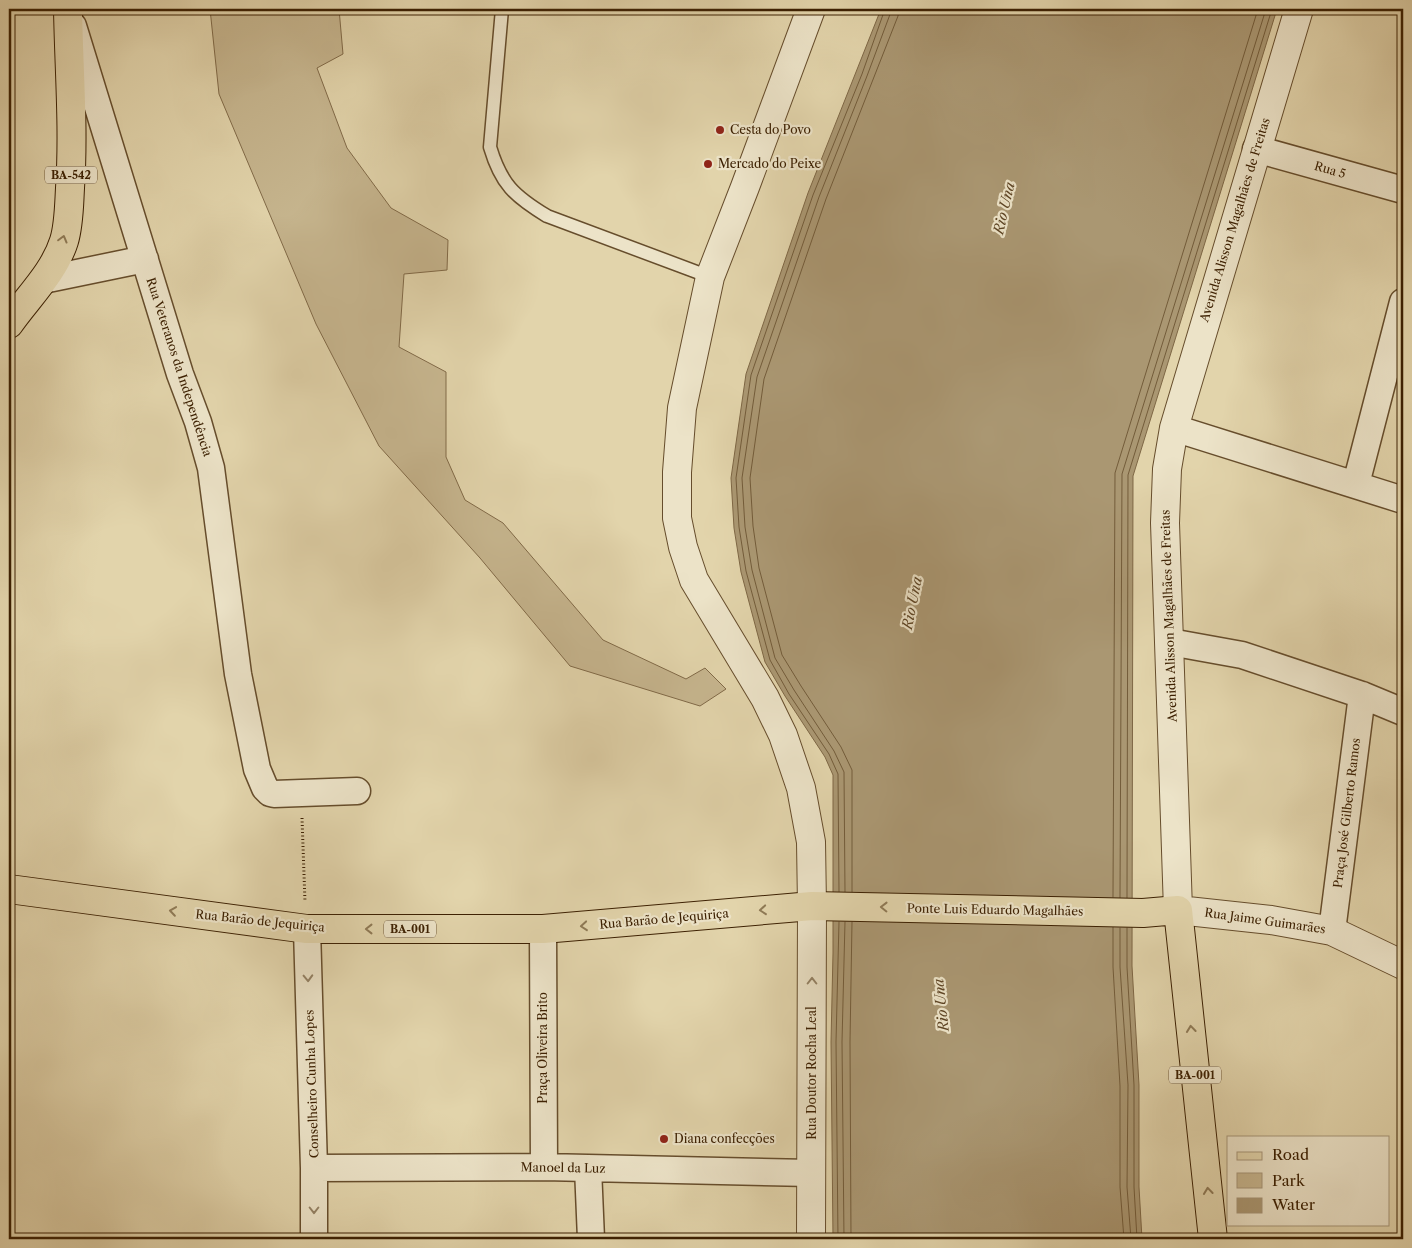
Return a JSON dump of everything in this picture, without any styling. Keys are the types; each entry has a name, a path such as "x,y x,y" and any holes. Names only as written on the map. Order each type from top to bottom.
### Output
{"main road":[{"name":"BA-542","path":"9,324 43,280 58,256 64,241 69,212 72,164 68,9"},
{"name":"Rua Barão de Jequiriça","path":"9,889 306,929 543,929 821,906"},
{"name":"Ponte Luis Eduardo Magalhães","path":"821,906 1143,913 1178,910"},
{"name":"Avenida Alisson Magalhães de Freitas","path":"1178,910 1213,1239"}],"street":[{"name":"Rua Veteranos da Independência","path":"68,9 180,374 198,422 211,468 238,674 257,769 265,788 274,794 357,791"},
{"name":"Rua Doutor Rocha Leal","path":"811,9 710,277 682,408 677,472 677,518 683,547 694,580 765,698 783,735 802,788 821,906 811,1173 811,1239"},
{"name":"Avenida Alisson Magalhães de Freitas","path":"1178,910 1166,522 1168,469 1174,428 1299,9"},
{"name":"Rua 5","path":"1256,149 1403,190"},
{"path":"43,280 145,259"},
{"path":"1356,484 1403,302"},
{"path":"1174,428 1403,500"},
{"path":"1170,642 1242,655 1362,695 1403,712"},
{"name":"Praça José Gilberto Ramos","path":"1332,931 1362,695"},
{"name":"Rua Jaime Guimarães","path":"1178,910 1271,920 1332,931 1403,965"},
{"name":"Conselheiro Cunha Lopes","path":"306,929 314,1168 314,1239"},
{"name":"Praça Oliveira Brito","path":"543,929 544,1168"},
{"name":"Manoel da Luz","path":"314,1168 588,1168 811,1173"},
{"path":"588,1168 591,1239"}],"lane":[{"path":"502,9 490,147 496,167 506,184 525,202 547,216 710,277"}],"path":[{"path":"301,793 306,929"}],"green space":[{"path":"210,9 339,9 343,54 317,68 347,148 391,208 448,240 447,270 404,274 399,347 446,372 446,457 465,500 503,523 603,640 686,679 705,668 726,689 700,706 570,666 480,558 379,446 316,324 219,94"}],"water":[{"name":"Rio Una","path":"881,9 1277,9 1133,476 1132,966 1139,1085 1139,1187 1142,1239 833,1239 831,1042 833,775 825,757 765,662 741,572 734,528 731,478 746,374 808,193"}],"place":[{"name":"Cesta do Povo","path":"720,130"},
{"name":"Mercado do Peixe","path":"708,164"},
{"name":"Diana confecções","path":"664,1139"}]}
